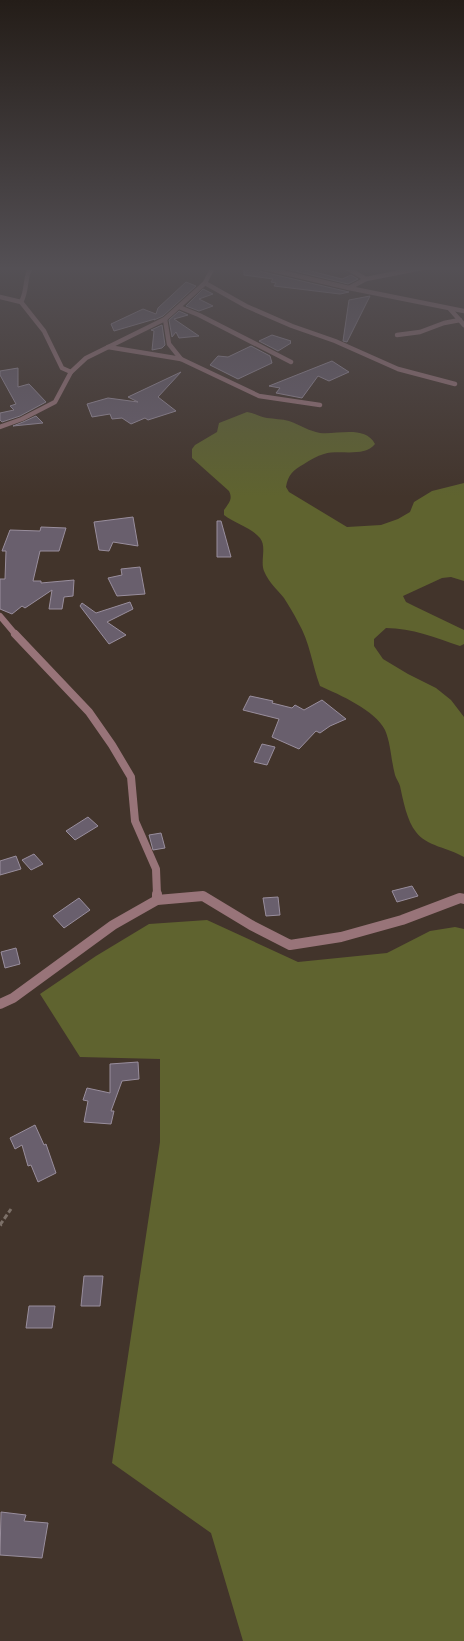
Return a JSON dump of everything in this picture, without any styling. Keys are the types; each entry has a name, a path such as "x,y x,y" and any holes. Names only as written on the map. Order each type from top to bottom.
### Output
{"street":[{"path":"50,344 62,368 72,372"},
{"path":"0,426 22,419 55,402 72,372 86,358 113,344"},
{"path":"169,344 181,359"},
{"path":"255,344 291,362"},
{"path":"341,344 398,368 455,384"},
{"path":"108,346 181,359 259,396 320,405"},
{"path":"0,616 20,641 89,712 112,745 131,777 135,821 156,869 157,900"},
{"path":"0,1004 13,998 113,925 157,900 203,896 251,925 290,945 341,937 402,920 460,898 464,899"}],"path":[{"path":"0,1225 12,1209"}],"green space":[{"path":"247,412 264,417 289,421 320,433 350,432 365,435 370,438 375,444 364,451 330,453 314,458 294,471 287,483 286,487 289,492 347,527 381,525 398,519 410,512 414,502 432,491 464,483 464,581 451,577 442,578 403,596 406,602 464,630 464,644 460,646 415,632 396,628 386,628 374,639 374,646 383,659 436,688 451,700 464,717 464,857 426,841 416,832 410,822 400,785 395,775 389,741 385,730 373,716 365,710 347,699 320,686 302,630 284,598 264,571 263,546 260,538 257,534 224,515 224,510 230,499 229,491 192,458 192,449 195,445 217,432 219,423"},
{"path":"207,920 298,962 387,953 430,931 455,927 464,929 464,1641 243,1641 211,1533 112,1463 160,1142 160,1059 80,1057 40,994 96,956 149,924"}],"building":[{"path":"153,344 165,344 162,348 152,350"},
{"path":"264,344 290,344 278,351"},
{"path":"251,346 270,356 272,363 238,379 210,365 218,356 228,357"},
{"path":"332,361 349,372 329,381 318,376 302,398 276,393 280,388 269,386"},
{"path":"18,368 18,387 29,384 46,402 20,416 2,422 0,420 0,413 14,410 10,406 16,404 0,375 0,371"},
{"path":"181,372 158,397 176,411 148,420 145,418 131,424 122,418 112,419 110,414 92,417 87,404 108,398 138,402 128,397"},
{"path":"36,416 43,423 13,426 23,422"},
{"path":"133,517 138,546 113,542 109,551 99,550 94,522"},
{"path":"217,521 221,521 231,557 217,557"},
{"path":"41,527 66,528 59,551 40,551 33,581 41,581 41,583 74,580 73,596 64,597 62,609 49,609 52,590 25,608 22,606 12,614 0,609 0,579 5,579 6,551 2,551 10,530 40,531"},
{"path":"140,567 145,594 117,596 108,578 122,575 121,569"},
{"path":"130,602 133,609 107,622 126,635 109,644 80,606 82,603 96,613"},
{"path":"250,696 273,701 272,703 292,708 295,705 304,710 322,700 346,719 330,726 320,733 316,731 299,749 272,737 279,719 243,710"},
{"path":"262,744 275,747 267,765 254,762"},
{"path":"88,817 98,826 75,840 66,831"},
{"path":"161,833 165,848 153,850 149,835"},
{"path":"34,854 43,864 31,870 22,860"},
{"path":"16,856 21,869 0,875 0,861"},
{"path":"412,886 418,896 397,902 392,891"},
{"path":"278,897 280,915 266,916 263,898"},
{"path":"79,898 90,910 64,928 53,916"},
{"path":"16,948 20,964 5,968 1,952"},
{"path":"138,1062 139,1079 122,1081 111,1111 114,1111 111,1124 84,1122 88,1101 83,1100 87,1088 110,1093 110,1064"},
{"path":"35,1125 44,1145 46,1144 56,1173 38,1182 31,1165 28,1166 22,1145 15,1149 10,1138"},
{"path":"84,1276 103,1276 100,1306 81,1306"},
{"path":"29,1306 55,1306 52,1328 26,1328"},
{"path":"1,1512 26,1515 24,1521 48,1523 42,1558 0,1555"}]}
